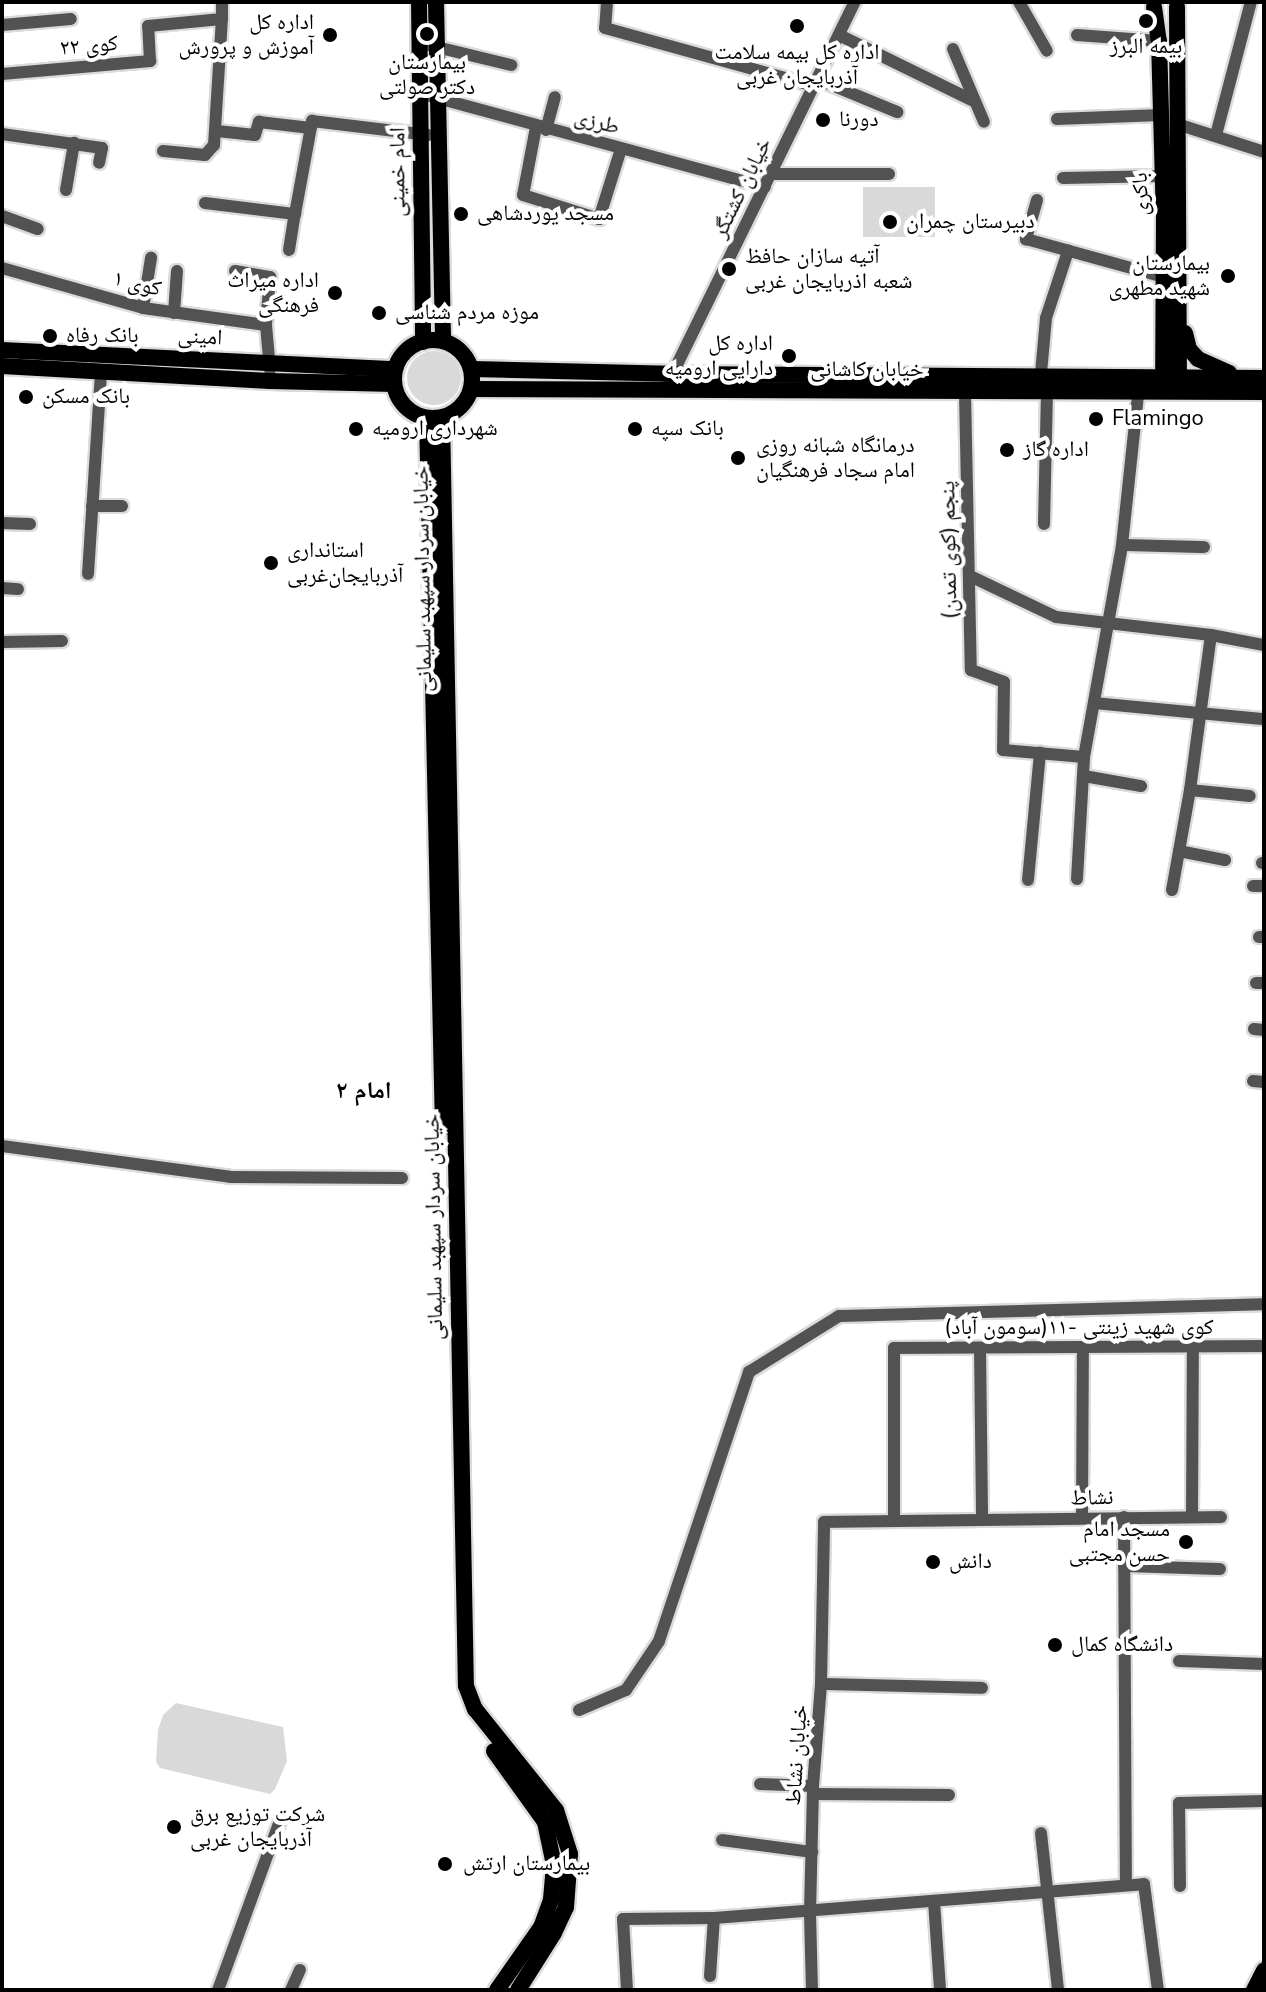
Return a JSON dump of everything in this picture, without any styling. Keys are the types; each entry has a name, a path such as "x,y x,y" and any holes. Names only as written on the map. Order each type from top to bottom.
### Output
{"main road":[{"name":"امام خمینی","path":"419,2 423,342"},
{"name":"امام خمینی","path":"436,2 443,341"},
{"path":"1150,5 1181,5"},
{"name":"باکری","path":"1150,5 1159,41 1163,176 1171,214 1181,317 1171,386"},
{"name":"باکری","path":"1171,386 1164,277 1177,124 1181,5"},
{"path":"1181,317 1189,349 1198,359 1212,368 1257,378"},
{"path":"443,341 460,351 471,369 471,389 463,404 434,417 407,409 395,377 405,352 423,342 443,341"},
{"name":"امینی","path":"2,350 270,362 395,377"},
{"name":"امینی","path":"2,366 270,381 395,377"},
{"path":"471,369 1042,388"},
{"name":"خیابان کاشانی","path":"1171,386 1257,378"},
{"name":"خیابان کاشانی","path":"471,389 965,393 1171,386 1264,392"},
{"name":"خیابان سردار سپهبد سلیمانی","path":"434,417 455,1687 466,1714 545,1822 554,1865 551,1900 541,1927 497,1990"},
{"name":"خیابان سردار سپهبد سلیمانی","path":"434,417 466,1686 482,1718 556,1810 570,1854 566,1907 554,1933 518,1990"},
{"path":"1254,1990 1264,1970"}],"street":[{"path":"163,151 205,155 214,145 222,2"},
{"path":"607,2 605,28 816,82 897,112"},
{"name":"خیابان کشتگر","path":"667,392 670,374 855,2"},
{"path":"1019,2 1047,51"},
{"path":"1216,135 1251,2"},
{"path":"2,25 71,19"},
{"name":"کوی ۲۲","path":"2,74 150,61 148,26 222,19"},
{"path":"839,35 974,101"},
{"path":"1077,35 1159,41"},
{"path":"420,43 511,65"},
{"path":"953,49 984,122"},
{"name":"طرزی","path":"420,92 541,128 765,187"},
{"path":"555,97 541,128 523,195 599,219 621,149"},
{"path":"1057,119 1161,115"},
{"path":"217,131 255,135 259,122 439,137"},
{"path":"1177,124 1264,152"},
{"path":"289,250 311,125"},
{"path":"2,134 102,148 99,163"},
{"path":"66,190 74,143"},
{"path":"771,174 889,174"},
{"path":"1063,178 1163,176"},
{"path":"1037,200 1026,239 1164,277"},
{"path":"205,203 295,214"},
{"path":"2,216 38,229"},
{"path":"1044,524 1042,388 1046,318 1068,251"},
{"path":"143,308 151,258"},
{"name":"کوی ۱","path":"2,268 143,308 266,325"},
{"path":"174,313 177,271"},
{"path":"235,271 270,277 266,325 270,381"},
{"path":"88,574 101,371"},
{"path":"1077,879 1084,757 1122,545 1139,386"},
{"name":"پنجم (کوی تمدن)","path":"965,393 971,670 1004,682 1003,750 1040,753"},
{"path":"92,506 122,506"},
{"path":"2,523 30,524"},
{"path":"1122,545 1204,547"},
{"path":"970,576 1056,617 1211,635 1264,645"},
{"path":"2,588 18,589"},
{"path":"1172,890 1190,790 1211,635"},
{"path":"2,642 62,641"},
{"path":"1095,703 1261,719"},
{"path":"1028,880 1040,753 1084,757"},
{"path":"1084,776 1141,786"},
{"path":"1190,790 1250,796"},
{"path":"1179,851 1225,860"},
{"path":"2,1146 230,1177 402,1178"},
{"path":"579,1710 626,1690 659,1641 749,1372 839,1316 1264,1304"},
{"name":"کوی شهید زینتی -۱۱(سومون آباد)","path":"894,1521 894,1348 1193,1349 1264,1346"},
{"path":"980,1348 982,1520"},
{"path":"1082,1518 1083,1349"},
{"path":"1192,1516 1193,1349"},
{"path":"1124,1517 1126,1885"},
{"name":"نشاط","path":"824,1522 1221,1517"},
{"name":"خیابان نشاط","path":"812,1990 813,1790 821,1684 824,1522"},
{"path":"1124,1566 1220,1569"},
{"path":"1179,1661 1264,1664"},
{"path":"821,1684 982,1688"},
{"path":"760,1784 813,1790 949,1795"},
{"path":"1180,1886 1179,1803 1264,1801"},
{"path":"218,1990 280,1821"},
{"path":"1041,1833 1058,1990"},
{"path":"722,1840 812,1852"},
{"path":"627,1990 623,1919 714,1918 810,1912 1144,1884 1158,1990"},
{"path":"934,1901 940,1990"},
{"path":"710,1976 714,1918"},
{"path":"291,1990 300,1970"}],"shaded area":[{"path":"863,187 935,187 935,237 863,237"},
{"path":"434,351 453,359 461,378 453,397 434,405 415,397 407,378 415,359"},
{"path":"176,1703 283,1727 287,1761 275,1789 270,1794 160,1768 156,1762 158,1730 163,1715"}],"place":[{"name":"بیمه البرز","path":"1146,21"},
{"name":"اداره کل بیمه سلامت آذربایجان غربی","path":"797,26"},
{"name":"بیمارستان دکتر صولتی","path":"427,34"},
{"name":"اداره کل آموزش و پرورش","path":"330,35"},
{"name":"دورنا","path":"823,120"},
{"name":"مسجد یوردشاهی","path":"461,214"},
{"name":"دبیرستان چمران","path":"890,222"},
{"name":"آتیه سازان حافظ شعبه اذربایجان غربی","path":"729,269"},
{"name":"بیمارستان شهید مطهری","path":"1228,276"},
{"name":"اداره میراث فرهنگی","path":"335,293"},
{"name":"موزه مردم شناسی","path":"379,313"},
{"name":"بانک رفاه","path":"50,336"},
{"name":"اداره کل دارایی ارومیه","path":"789,356"},
{"name":"بانک مسکن","path":"26,397"},
{"name":"Flamingo","path":"1096,419"},
{"name":"شهرداری ارومیه","path":"356,429"},
{"name":"بانک سپه","path":"635,429"},
{"name":"اداره گاز","path":"1007,450"},
{"name":"درمانگاه شبانه روزی امام سجاد فرهنگیان","path":"738,458"},
{"name":"استانداری آذربایجان‌غربی","path":"271,563"},
{"name":"مسجد امام حسن مجتبی","path":"1186,1542"},
{"name":"دانش","path":"933,1562"},
{"name":"دانشگاه کمال","path":"1055,1645"},
{"name":"شرکت توزیع برق آذربایجان غربی","path":"174,1827"},
{"name":"بیمارستان ارتش","path":"445,1864"}],"district":[{"name":"امام ۲","path":"364,1091"}]}
